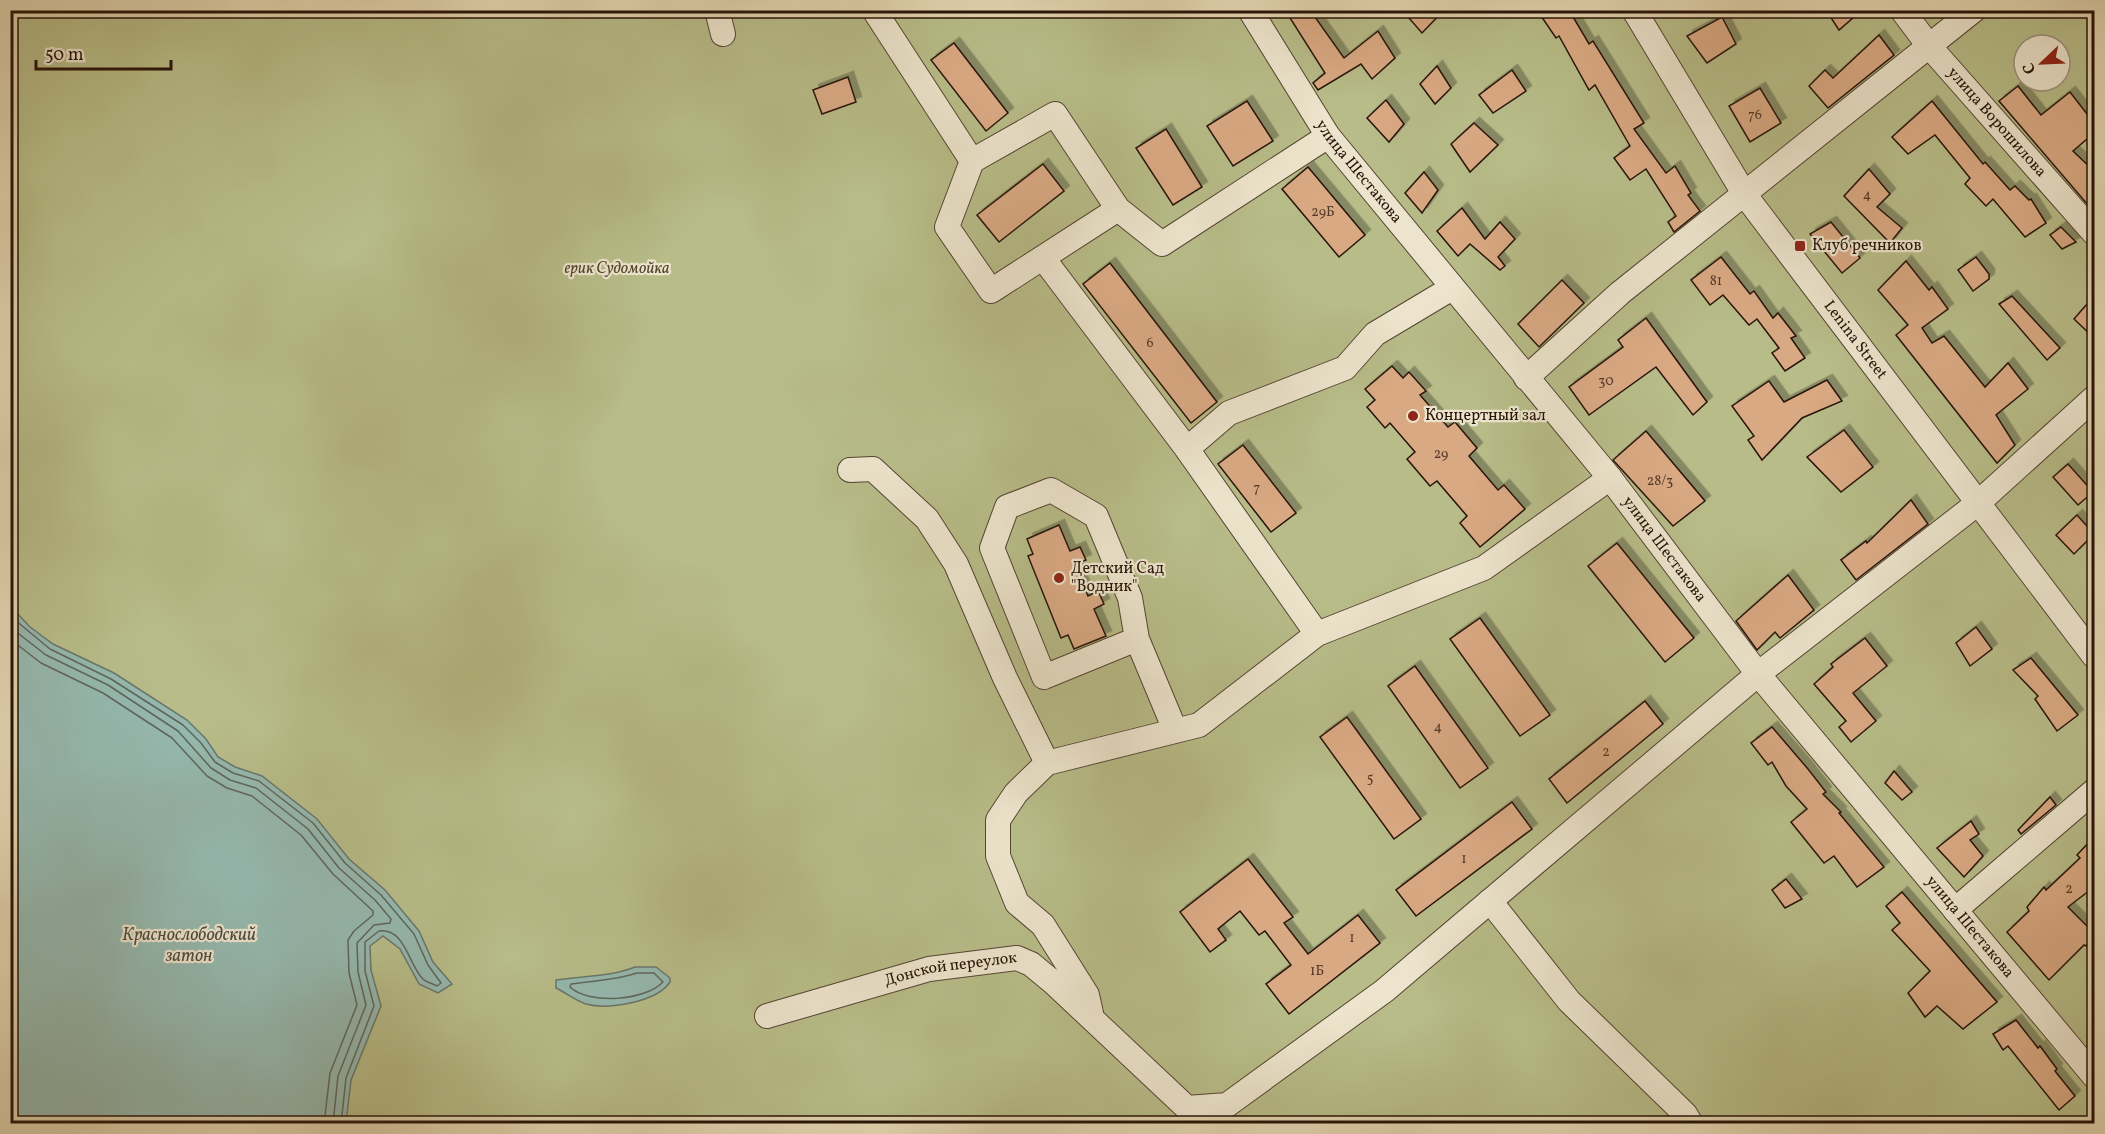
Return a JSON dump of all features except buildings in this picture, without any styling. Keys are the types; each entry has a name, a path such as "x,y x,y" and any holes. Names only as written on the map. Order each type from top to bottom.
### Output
{"street":[{"path":"717,10 723,34"},
{"path":"874,10 972,161"},
{"name":"улица Шестакова","path":"1250,10 1328,136 1610,478 1758,674 2094,1076"},
{"name":"Lenina Street","path":"1634,10 1745,195 2094,656"},
{"name":"улица Ворошилова","path":"1902,10 1929,46 2094,233"},
{"path":"1526,378 1620,293 1974,10"},
{"path":"1118,209 991,291 947,226 972,161 1055,114 1118,209 1162,244 1328,136"},
{"path":"1043,258 1187,449 1317,634"},
{"path":"1187,449 1229,413 1345,368 1375,334 1452,288"},
{"path":"1691,1124 1685,1114 1569,1001 1490,901 1758,674 1978,503 2094,398"},
{"path":"850,470 873,469 927,519 956,564 1005,678 1047,763"},
{"path":"1092,1018 1087,995 1043,926 1017,903 998,856 998,820 1016,793 1047,763 1200,725 1317,634 1484,567 1610,478"},
{"path":"1137,639 1044,677 992,548 1007,507 1051,490 1096,516 1130,598 1137,639 1175,730"},
{"path":"979,616 1014,601"},
{"path":"1956,910 2094,791"},
{"name":"Донской переулок","path":"767,1016 929,969 1017,958 1031,964 1054,983 1188,1108 1227,1105 1384,991 1490,901"}],"green space":[{"name":"ерик Судомойка","path":"10,11 2094,11 2094,1123 11,1123"}],"water":[{"name":"Краснослободский затон","path":"15,611 30,627 53,644 114,673 187,720 206,739 218,757 235,767 262,776 317,819 349,859 385,890 419,931 433,962 452,984 438,993 419,984 400,949 383,936 370,946 371,970 381,1006 351,1080 346,1123 11,1123 10,617"},
{"path":"635,967 656,967 670,978 670,982 664,989 644,999 607,1006 586,1004 556,988 556,980 606,974"}],"place":[{"name":"Клуб речников","path":"1800,246"},
{"name":"Концертный зал","path":"1413,416"},
{"name":"Детский Сад \"Водник\"","path":"1059,578"}]}
